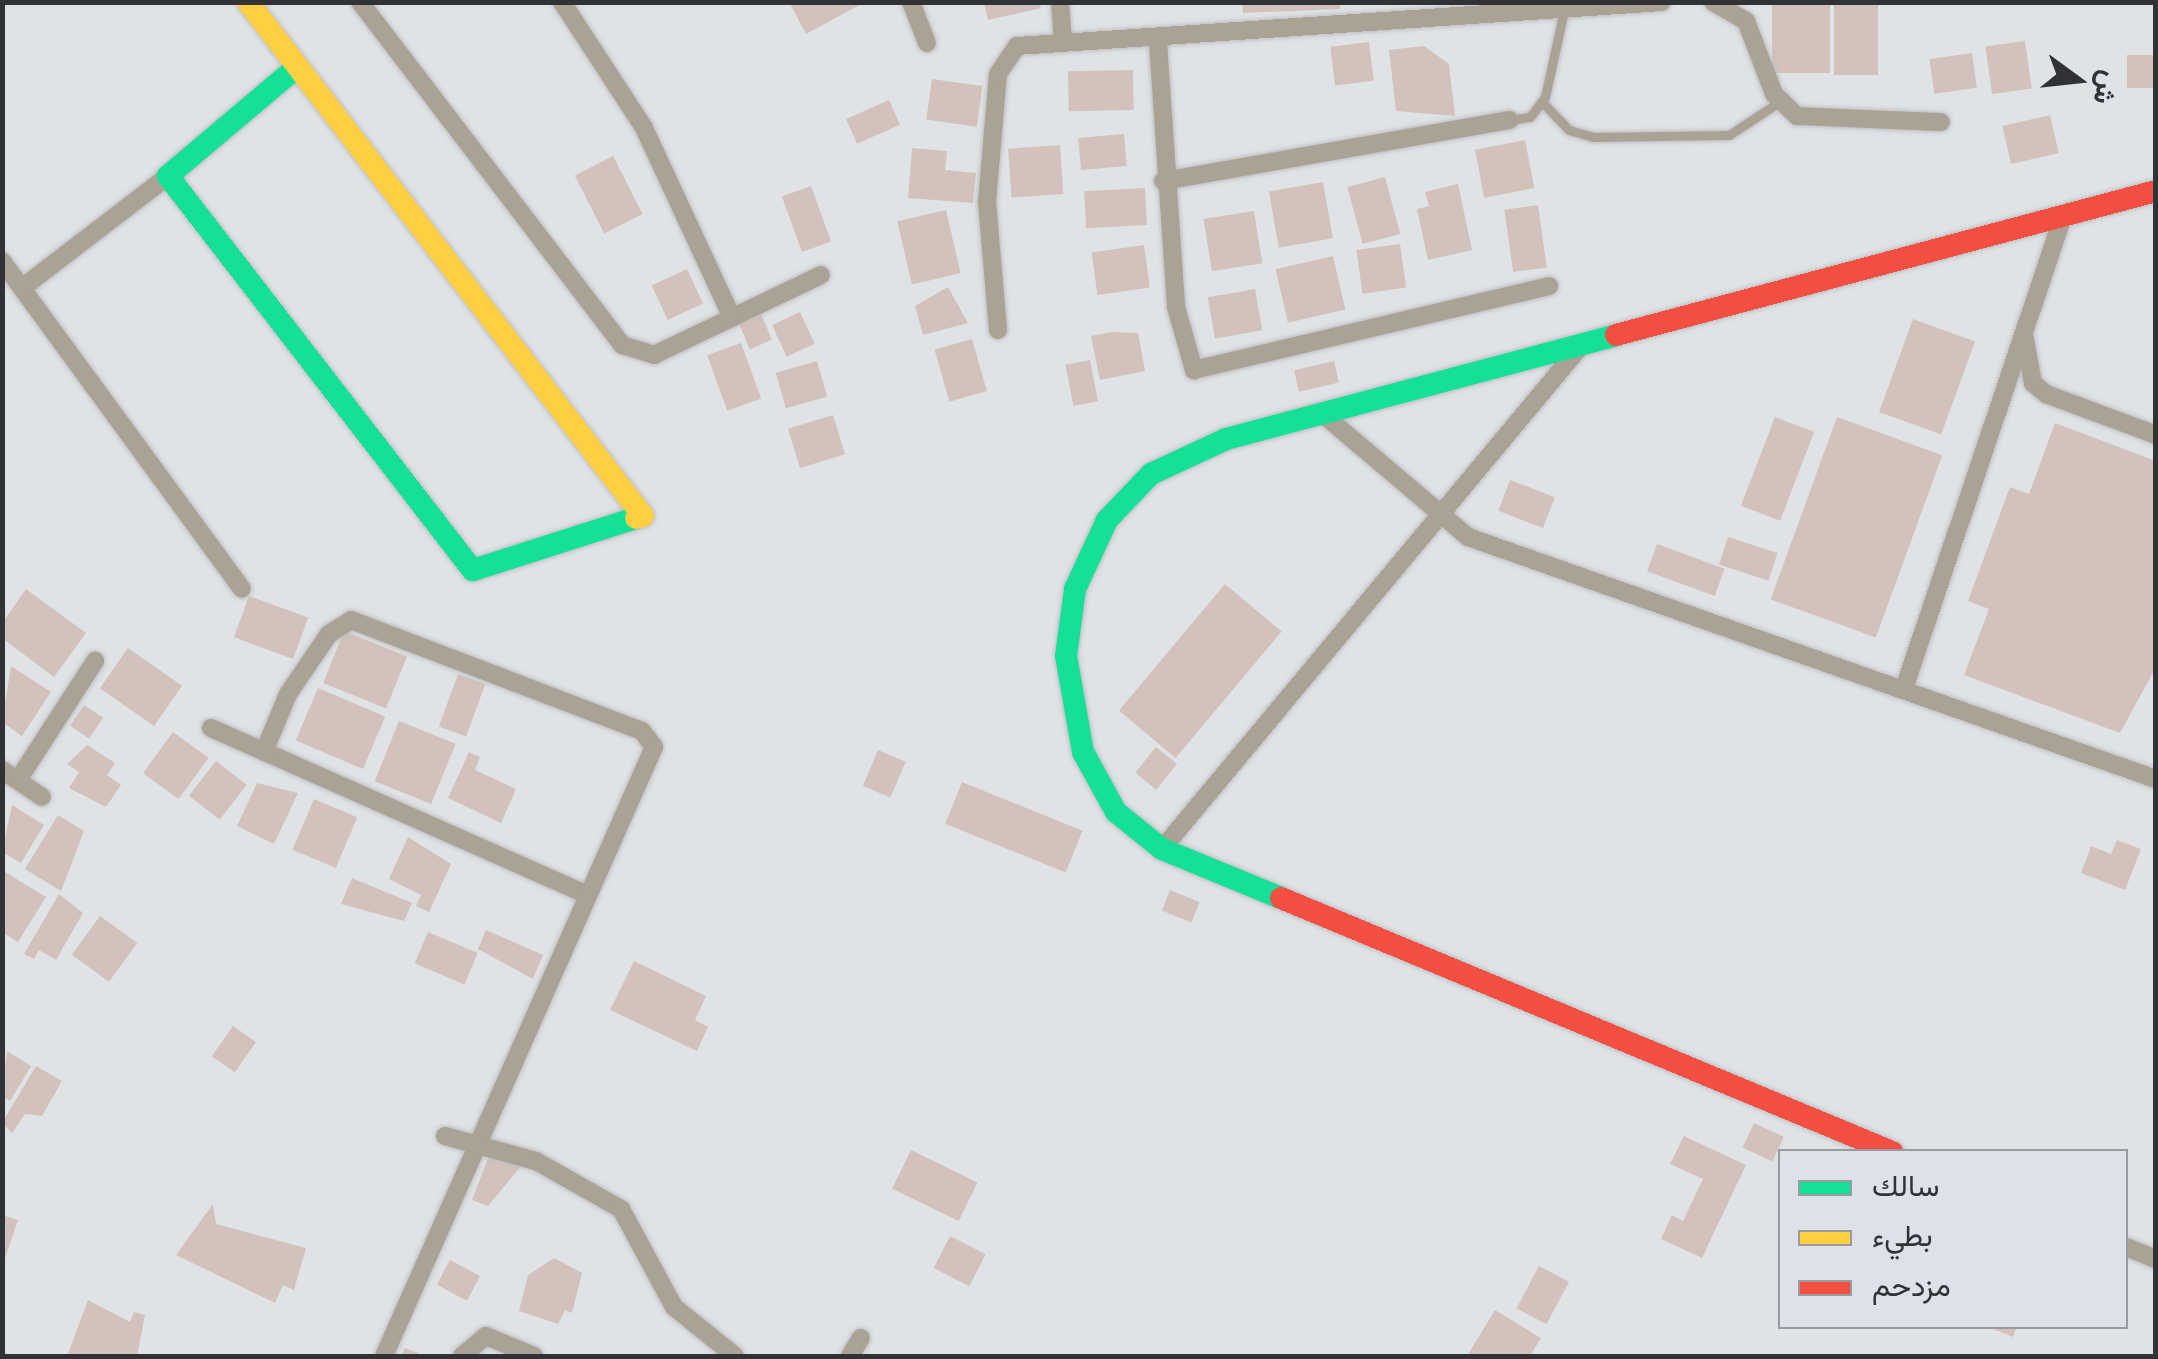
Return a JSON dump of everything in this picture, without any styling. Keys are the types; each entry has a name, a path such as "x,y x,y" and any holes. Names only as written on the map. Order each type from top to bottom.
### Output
{"street":[{"path":"168,176 473,570 643,516 248,2"},
{"path":"360,2 622,345 654,355 822,275"},
{"path":"562,2 644,128 732,318"},
{"path":"911,2 928,43"},
{"path":"1060,2 1063,42"},
{"path":"998,330 986,202 998,74 1017,46 1158,42 1563,14 1662,2"},
{"path":"1713,2 1746,21 1779,102 1823,120 1942,122"},
{"path":"1158,42 1163,181 1183,355 1194,370 1549,286"},
{"path":"22,288 168,176 297,66"},
{"path":"1163,181 1510,120"},
{"path":"1885,1149 1162,850 1116,812 1083,752 1066,656 1075,589 1107,520 1151,474 1226,440 2156,191"},
{"path":"1906,686 2064,214"},
{"path":"2,260 242,589"},
{"path":"2024,334 2034,383 2046,394 2156,435"},
{"path":"1162,850 1580,347"},
{"path":"1325,416 1438,518 1468,537 1906,686 2156,779"},
{"path":"264,752 288,694 329,634 351,620 642,730 653,760 588,895 481,1146 384,1356"},
{"path":"42,796 10,775 95,661"},
{"path":"211,728 588,895"},
{"path":"445,1136 536,1161 621,1209 674,1307 735,1356"},
{"path":"2128,1248 2156,1259"},
{"path":"462,1356 486,1336 534,1356"},
{"path":"850,1356 861,1338"}],"lane":[{"path":"1510,120 1542,102 1563,14"},
{"path":"1542,102 1569,130 1593,137 1729,135 1779,102"}],"building":[{"path":"789,2 865,2 806,34"},
{"path":"984,2 1039,2 1041,8 988,20"},
{"path":"1242,2 1340,2 1340,9 1243,13"},
{"path":"1772,2 1830,2 1830,73 1772,73"},
{"path":"1834,2 1878,2 1878,75 1834,75"},
{"path":"2025,41 2032,89 1992,94 1985,47"},
{"path":"1369,42 1374,81 1335,85 1330,47"},
{"path":"1424,46 1449,64 1455,116 1396,111 1389,50"},
{"path":"1972,53 1977,88 1934,94 1929,59"},
{"path":"2127,55 2156,55 2156,88 2127,88"},
{"path":"1133,70 1134,110 1069,111 1068,71"},
{"path":"932,79 983,86 977,127 926,120"},
{"path":"889,100 900,125 857,144 846,119"},
{"path":"2050,115 2059,153 2011,164 2002,126"},
{"path":"1124,134 1127,166 1081,170 1078,138"},
{"path":"1525,140 1534,188 1484,198 1475,150"},
{"path":"1060,145 1063,194 1012,198 1008,149"},
{"path":"912,148 947,151 945,170 976,173 973,203 908,198"},
{"path":"613,156 643,214 604,233 575,176"},
{"path":"1385,177 1400,234 1363,244 1347,187"},
{"path":"1323,182 1333,238 1279,248 1269,192"},
{"path":"1458,184 1472,250 1428,260 1417,209 1429,206 1425,192"},
{"path":"811,186 831,241 802,252 782,197"},
{"path":"1145,188 1147,225 1086,228 1084,191"},
{"path":"1538,205 1547,267 1513,272 1504,210"},
{"path":"946,210 961,273 912,285 897,221"},
{"path":"1254,211 1262,263 1212,271 1204,219"},
{"path":"1400,244 1406,288 1363,294 1356,250"},
{"path":"1144,245 1150,288 1098,295 1092,252"},
{"path":"1333,256 1345,310 1288,323 1276,269"},
{"path":"687,269 703,303 668,320 652,285"},
{"path":"948,287 968,323 923,335 915,306"},
{"path":"1255,289 1262,330 1215,339 1208,297"},
{"path":"800,312 815,344 787,357 772,325"},
{"path":"761,314 772,340 750,349 739,323"},
{"path":"1913,319 1975,342 1941,435 1879,412"},
{"path":"1138,333 1145,371 1100,380 1091,336"},
{"path":"972,339 987,391 949,402 935,350"},
{"path":"741,343 761,398 727,411 707,355"},
{"path":"1090,360 1098,401 1073,406 1065,365"},
{"path":"817,361 827,397 786,408 776,373"},
{"path":"1334,361 1339,382 1299,392 1294,370"},
{"path":"833,415 845,454 800,468 788,429"},
{"path":"1775,417 1814,432 1780,521 1741,506"},
{"path":"1837,417 1942,455 1876,638 1771,599"},
{"path":"2055,423 2156,461 2156,667 2120,733 1964,675 1989,609 1968,601 2010,487 2029,494"},
{"path":"1510,480 1555,497 1543,528 1498,511"},
{"path":"1728,537 1777,553 1768,581 1719,565"},
{"path":"1657,544 1725,569 1715,596 1647,571"},
{"path":"1225,584 1282,632 1176,758 1119,710"},
{"path":"26,589 86,633 54,677 3,639 3,622"},
{"path":"249,596 308,618 293,659 234,637"},
{"path":"344,631 407,656 386,708 323,683"},
{"path":"128,648 182,686 154,726 100,688"},
{"path":"11,666 51,692 22,736 2,722"},
{"path":"458,674 485,684 466,737 439,727"},
{"path":"318,688 385,717 363,769 296,740"},
{"path":"84,705 103,718 89,739 70,726"},
{"path":"399,721 456,744 431,804 375,781"},
{"path":"173,732 209,758 179,799 143,773"},
{"path":"87,745 115,763 107,775 121,785 106,807 69,788 79,772 67,764"},
{"path":"1156,747 1177,764 1156,790 1135,773"},
{"path":"878,750 906,762 890,798 863,786"},
{"path":"469,752 480,757 475,770 516,789 501,823 448,798"},
{"path":"216,761 247,785 220,820 189,796"},
{"path":"962,782 1083,831 1066,872 945,824"},
{"path":"257,783 298,793 274,844 237,826"},
{"path":"314,799 357,817 336,868 293,850"},
{"path":"12,805 44,825 21,863 2,852"},
{"path":"58,815 84,831 61,891 25,869"},
{"path":"408,837 451,864 429,912 416,906 421,895 389,879"},
{"path":"2117,840 2141,849 2125,890 2081,873 2091,846 2111,854"},
{"path":"5,872 46,897 18,942 2,932"},
{"path":"352,878 412,903 404,921 341,904"},
{"path":"1170,890 1200,902 1191,922 1162,910"},
{"path":"59,894 83,913 56,960 39,950 34,959 24,954"},
{"path":"100,916 137,943 109,982 72,955"},
{"path":"486,930 543,955 533,979 478,949"},
{"path":"428,932 478,953 464,984 415,963"},
{"path":"634,961 706,996 695,1020 708,1027 697,1051 610,1010"},
{"path":"233,1026 256,1042 235,1072 212,1056"},
{"path":"7,1051 31,1066 10,1101 2,1096"},
{"path":"36,1066 62,1081 42,1116 25,1114 12,1133 2,1123"},
{"path":"1754,1123 1784,1137 1772,1161 1743,1147"},
{"path":"1684,1136 1746,1165 1702,1258 1661,1239 1672,1215 1683,1221 1703,1179 1670,1164"},
{"path":"911,1150 978,1182 959,1221 892,1189"},
{"path":"490,1153 522,1165 488,1206 472,1200"},
{"path":"213,1204 216,1224 306,1248 294,1290 283,1285 275,1303 176,1255"},
{"path":"2,1215 18,1220 3,1264 2,1264"},
{"path":"950,1236 986,1254 969,1286 934,1268"},
{"path":"554,1258 582,1273 572,1313 565,1310 558,1324 519,1311 528,1275"},
{"path":"450,1260 480,1276 467,1301 437,1285"},
{"path":"1539,1266 1569,1282 1546,1324 1516,1308"},
{"path":"88,1300 130,1322 134,1312 145,1315 137,1356 68,1354"},
{"path":"1495,1310 1541,1338 1530,1356 1467,1356"},
{"path":"1993,1329 2016,1329 2013,1337"},
{"path":"405,1348 426,1356 401,1356"}],"traffic: fast":[{"path":"297,67 168,176 473,570 636,518"},
{"path":"1281,898 1162,849 1116,812 1083,752 1066,656 1075,589 1107,520 1151,474 1226,439 1616,335"}],"traffic: slow":[{"path":"248,2 643,516 636,518"}],"traffic: jam":[{"path":"1616,335 2156,191"},
{"path":"1281,898 1885,1149"}]}
